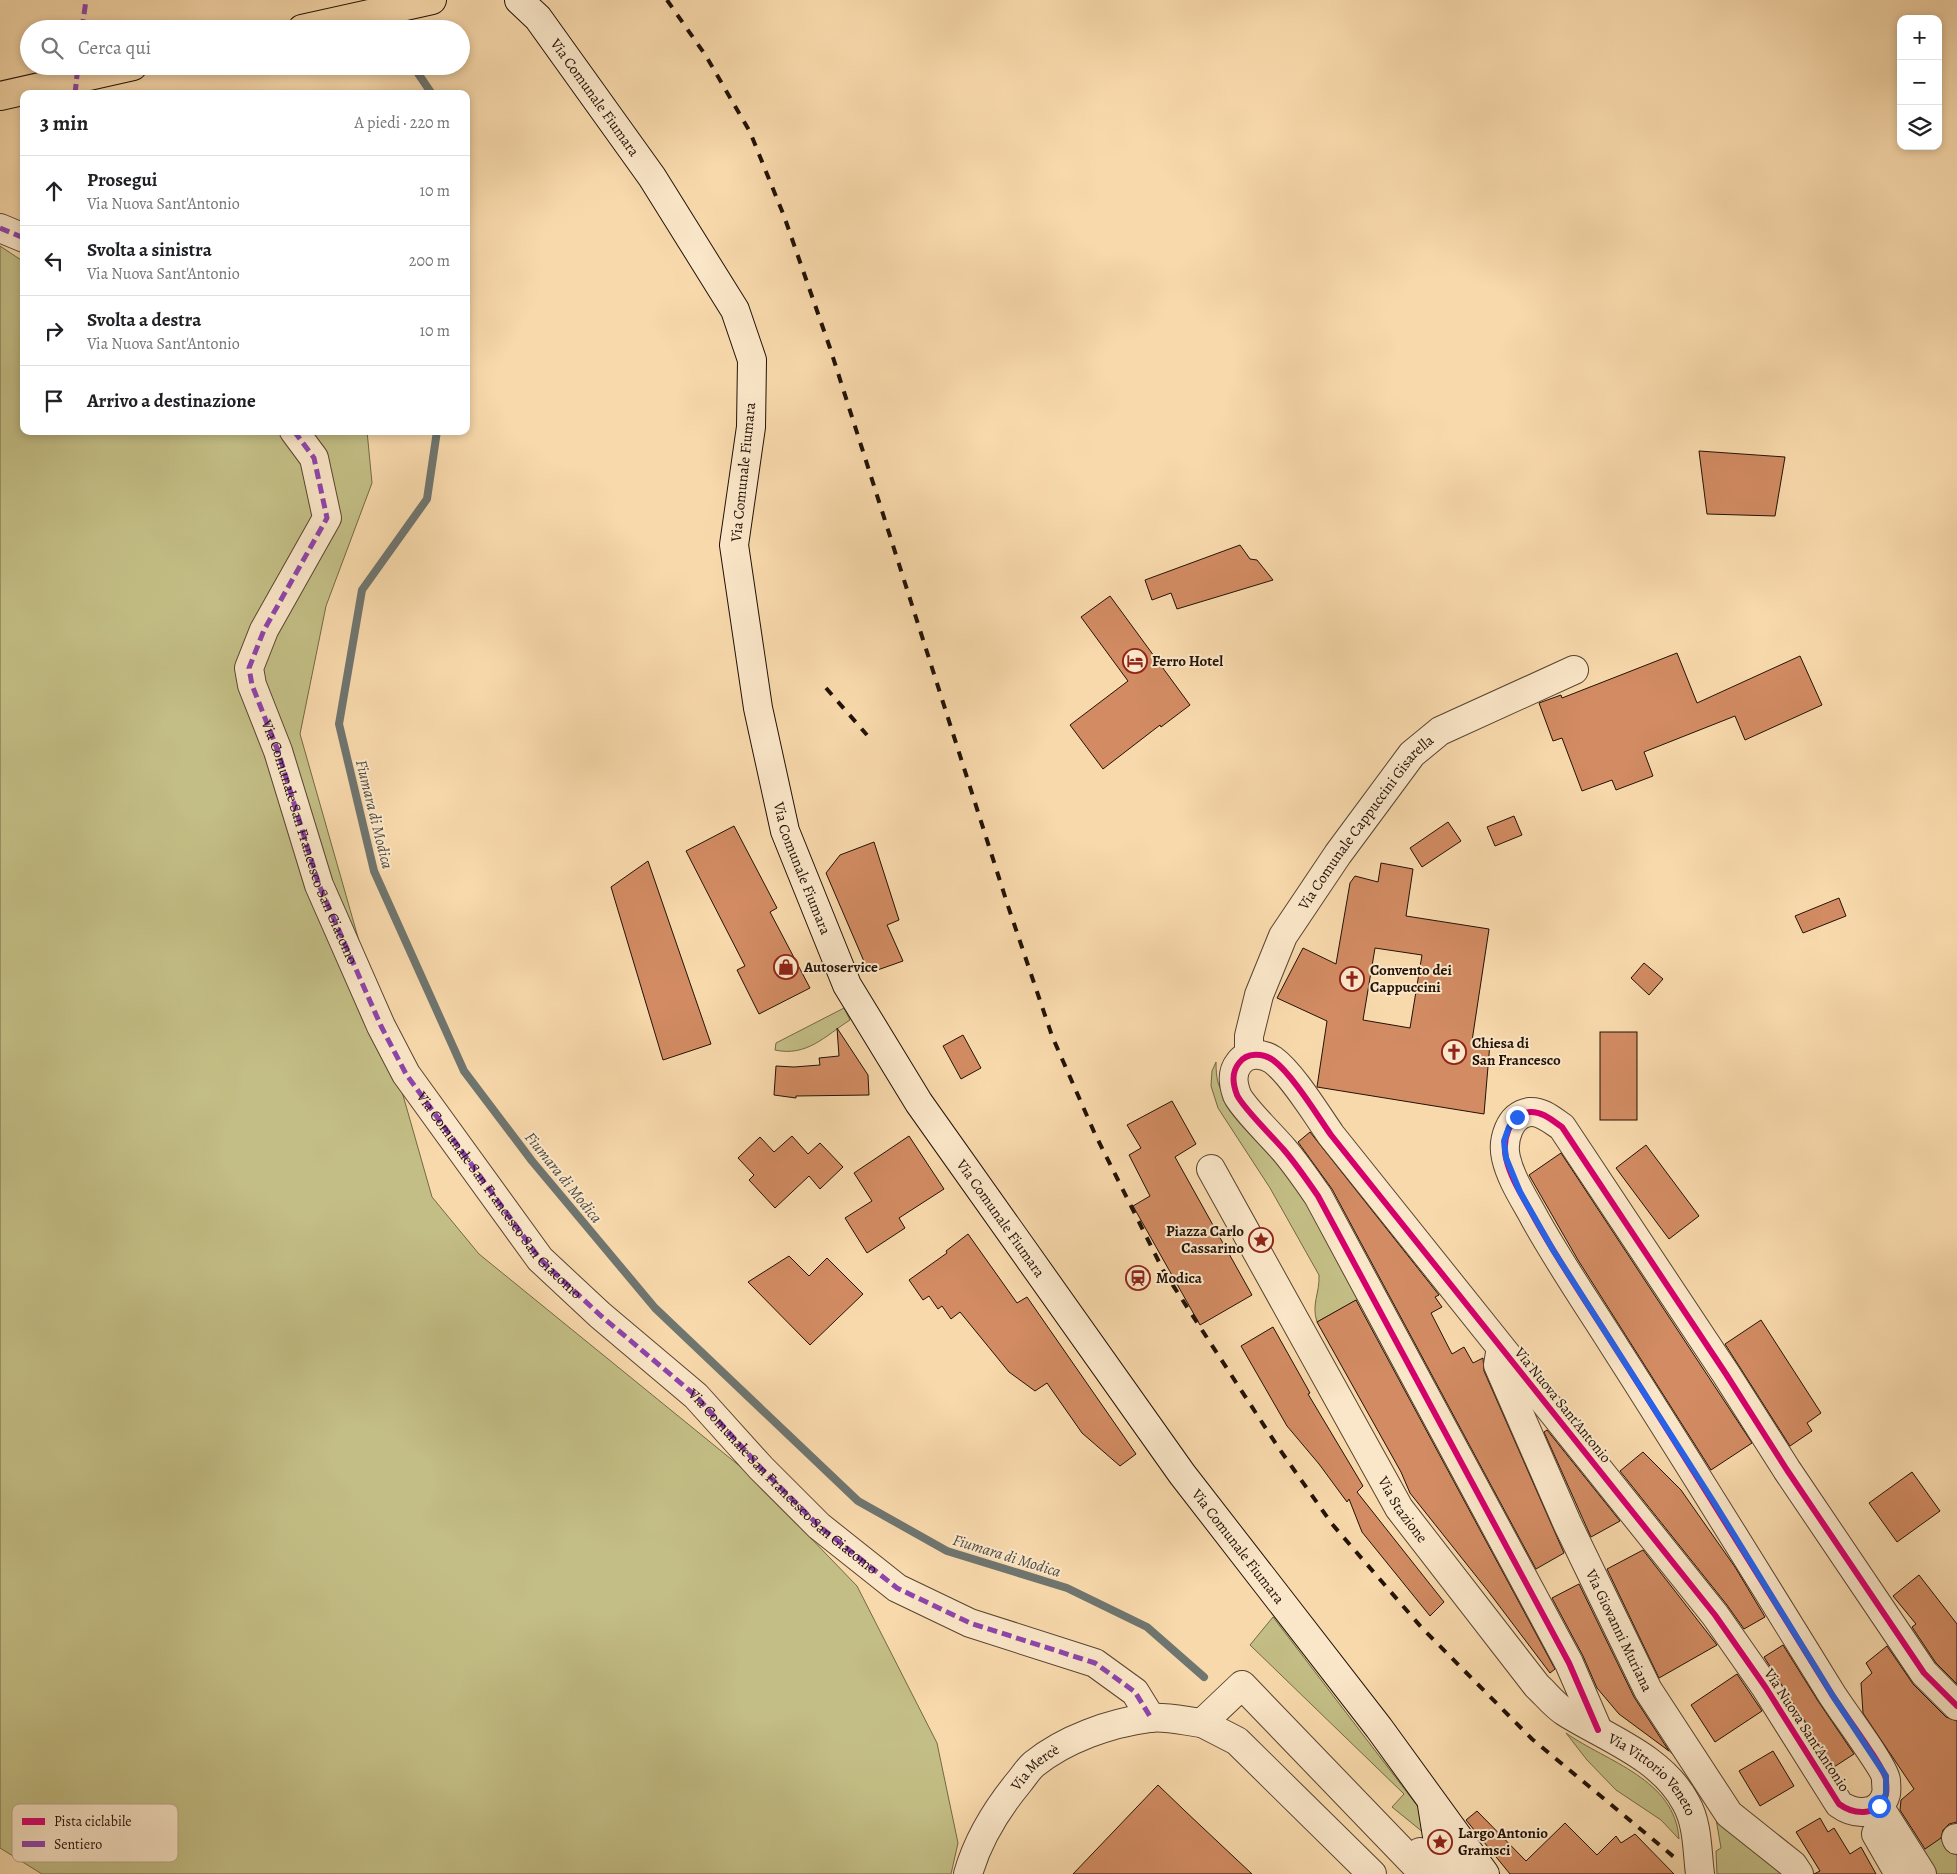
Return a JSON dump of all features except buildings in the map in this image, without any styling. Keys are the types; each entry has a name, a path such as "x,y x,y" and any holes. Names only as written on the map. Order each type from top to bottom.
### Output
{"main road":[{"path":"342,20 432,0"},
{"path":"27,90 93,75"},
{"path":"0,96 20,91"}],"street":[{"name":"Via Comunale Fiumara","path":"519,0 538,18 652,177 735,310 752,360 751,427 734,545 756,699 785,831 847,985 919,1103 1182,1474 1379,1728 1431,1801 1456,1870"},
{"path":"0,228 20,236"},
{"name":"Via Comunale San Francesco San Giacomo","path":"297,435 314,458 327,518 264,630 249,668 252,685 278,752 319,884 382,1026 406,1074 540,1259 600,1316 696,1396 761,1468 819,1526 897,1588 970,1623 1095,1662 1135,1692 1151,1718"},
{"name":"Via Comunale Cappuccini Gisarella","path":"1250,1055 1250,1036 1259,995 1283,936 1338,854 1412,754 1440,731 1574,670"},
{"path":"1250,1055 1240,1061 1234,1071 1233,1084 1238,1098 1285,1151 1318,1196 1569,1663 1598,1730"},
{"name":"Via Nuova Sant'Antonio","path":"1250,1055 1262,1055 1273,1060 1286,1074 1331,1135 1715,1615 1766,1688 1839,1804 1848,1811 1872,1810"},
{"path":"1872,1810 1886,1794 1886,1776 1833,1696 1715,1504 1553,1250 1520,1192 1506,1158 1504,1141 1509,1127 1517,1117 1530,1112 1547,1117 1562,1127 1787,1470 1924,1674 1957,1706"},
{"name":"Via Stazione","path":"1211,1169 1398,1508 1537,1686"},
{"name":"Via Giovanni Muriana","path":"1500,1348 1498,1365 1568,1525 1648,1690 1729,1814 1793,1865 1799,1874"},
{"path":"1366,1872 1237,1741 1202,1723 1242,1684 1391,1838 1456,1870"},
{"name":"Via Vittorio Veneto","path":"1537,1686 1563,1710 1651,1763 1672,1782 1686,1803 1694,1825 1700,1874"},
{"name":"Via Mercè","path":"968,1874 973,1856 988,1824 1033,1765 1062,1746 1090,1733 1123,1723 1151,1718 1202,1723"},
{"path":"1431,1801 1456,1870"},
{"path":"1872,1810 1899,1874"},
{"path":"1872,1810 1922,1874"}],"shaded area":[{"path":"0,246 20,259 20,435 367,435 372,483 326,606 300,734 432,1197 479,1254 747,1472 857,1586 937,1743 958,1843 951,1874 42,1874 23,1862 178,1862 178,1804 12,1804 12,1855 0,1848"},
{"path":"844,1008 850,1020 815,1044 797,1051 775,1050 776,1043"},
{"path":"1216,1062 1218,1083 1228,1102 1304,1193 1360,1298 1317,1322 1315,1304 1319,1275 1270,1188 1218,1108 1211,1086 1212,1071"},
{"path":"1273,1617 1432,1825 1424,1833 1392,1807 1404,1794 1250,1645"},
{"path":"1566,1733 1619,1763 1652,1787 1665,1801 1675,1818 1679,1839 1661,1820 1616,1790 1587,1760"},
{"path":"1670,1739 1791,1874 1717,1874 1716,1851 1721,1848 1716,1819 1679,1759 1664,1747"},
{"path":"1943,1836 1957,1856 1957,1874 1935,1874 1920,1852"}],"waterway":[{"name":"Fiumara di Modica","path":"368,0 382,20"},
{"name":"Fiumara di Modica","path":"419,75 429,90"},
{"name":"Fiumara di Modica","path":"436,435 427,499 362,590 339,724 374,871 464,1071 532,1161 655,1308 858,1501 947,1551 1067,1588 1147,1627 1204,1677"}],"railway":[{"path":"667,0 706,56 750,132 784,216 830,348 1008,906 1052,1036 1095,1134 1163,1270 1278,1447 1332,1524 1422,1628 1532,1739 1680,1862"},
{"path":"826,688 867,735"}],"marked path":[{"path":"83,20 86,0"},
{"path":"75,90 77,75"},
{"path":"0,228 20,236"},
{"path":"297,435 314,458 327,518 264,630 249,668 252,685 278,751 319,885 381,1026 406,1074 540,1259 600,1315 696,1396 761,1468 819,1526 897,1588 970,1623 1095,1663 1135,1692 1151,1718"}],"cycle path":[{"path":"1598,1730 1569,1663 1318,1196 1288,1155 1240,1101 1234,1083 1234,1075 1236,1067 1242,1059 1251,1055 1269,1058 1288,1075 1331,1135 1715,1615 1766,1688 1839,1804 1859,1812 1872,1810 1883,1801 1886,1792 1886,1780 1879,1764 1831,1693 1564,1269 1515,1182 1508,1166 1505,1151 1506,1137 1512,1123 1523,1114 1534,1112 1547,1117 1562,1127 1726,1374 1787,1470 1924,1673 1957,1706"}],"place":[{"name":"Ferro Hotel","path":"1135,661"},
{"name":"Autoservice","path":"786,967"},
{"name":"Convento dei Cappuccini","path":"1352,979"},
{"name":"Chiesa di San Francesco","path":"1454,1052"},
{"name":"Piazza Carlo Cassarino","path":"1261,1240"},
{"name":"Modica","path":"1138,1278"},
{"name":"Largo Antonio Gramsci","path":"1440,1842"}],"route":[{"path":"1517,1117 1509,1127 1504,1141 1506,1158 1520,1192 1553,1250 1715,1504 1833,1696 1886,1776 1886,1794 1879,1806"}]}
